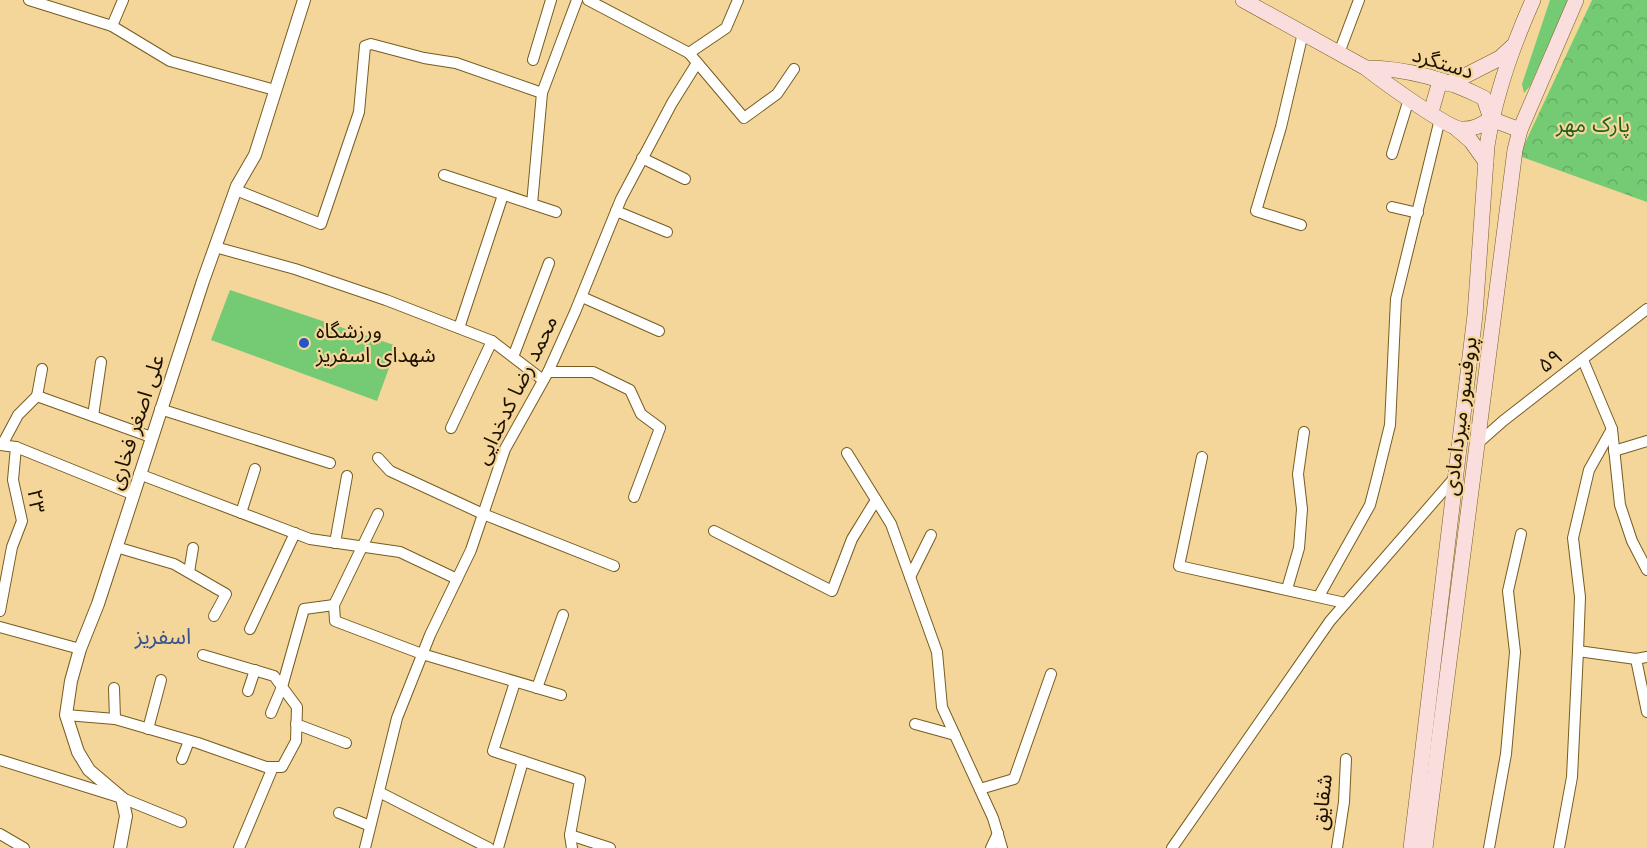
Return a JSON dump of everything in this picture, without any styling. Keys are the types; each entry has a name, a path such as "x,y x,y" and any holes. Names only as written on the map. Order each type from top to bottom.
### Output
{"main road":[{"name":"دستگرد","path":"1243,0 1366,68 1457,129 1471,141 1486,162"},
{"name":"پروفسور میردامادی","path":"1411,848 1457,474 1491,119 1513,46 1533,0"},
{"name":"پروفسور میردامادی","path":"1425,848 1515,150 1520,130 1576,0"},
{"path":"1435,116 1444,82 1500,58 1513,46"},
{"name":"دستگرد","path":"1366,68 1385,68 1468,90 1484,98 1491,119"},
{"path":"1457,129 1473,129 1491,119 1520,130"}],"street":[{"path":"29,0 112,26 170,61 275,90"},
{"path":"112,26 123,0"},
{"name":"علی اصغر فخاری","path":"122,798 89,770 78,752 66,716 71,681 215,247 236,190 255,155 304,0"},
{"path":"533,60 551,0"},
{"path":"532,204 542,93 577,0"},
{"path":"588,0 689,53 744,118 777,94 794,69"},
{"path":"689,53 726,28 738,0"},
{"path":"1339,53 1359,0"},
{"path":"1301,225 1256,211 1281,127 1303,33"},
{"path":"236,190 321,224 359,112 365,46 371,44 424,58 456,63 542,93"},
{"name":"محمد رضا کدخدایی","path":"365,848 397,718 422,654 471,550 505,449 546,376 582,297 616,211 642,158 697,63"},
{"path":"1392,154 1410,99"},
{"path":"1319,596 1370,505 1390,425 1396,299 1418,213 1435,116"},
{"path":"642,158 685,179"},
{"path":"444,176 556,212"},
{"path":"459,328 503,195"},
{"path":"1392,207 1418,213"},
{"path":"616,211 667,232"},
{"path":"215,247 295,269 459,328 492,341 513,357 546,376 593,372 630,390 641,414 660,428 634,497"},
{"path":"513,357 549,262"},
{"path":"582,297 659,331"},
{"name":"۵۹","path":"1477,444 1503,421 1647,309"},
{"path":"451,428 492,341"},
{"path":"1583,360 1612,429 1620,505 1632,541 1647,570"},
{"path":"93,416 101,362"},
{"path":"42,369 37,396 18,415 1,445 16,447 132,494"},
{"path":"37,396 151,437"},
{"path":"160,409 330,463"},
{"path":"1559,848 1572,777 1578,651 1580,597 1573,538 1589,470 1612,429"},
{"path":"1287,590 1299,548 1302,509 1298,474 1304,432"},
{"path":"1614,451 1647,441"},
{"name":"۲۳","path":"0,611 10,555 22,521 13,480 16,447"},
{"path":"847,453 891,524 937,652 942,708 993,818 1002,848"},
{"path":"1202,457 1179,566 1345,603"},
{"path":"378,458 390,471 483,513 614,566"},
{"path":"241,513 255,469"},
{"path":"139,474 309,539 400,552 457,579"},
{"path":"1172,848 1323,630 1457,474"},
{"path":"335,543 347,476"},
{"path":"714,531 832,591 852,539 876,500"},
{"path":"378,513 334,605 335,621 422,654 561,695"},
{"path":"250,629 295,533"},
{"path":"1489,848 1506,754 1515,652 1508,591 1521,534"},
{"path":"910,577 930,535"},
{"path":"116,547 174,564 226,594 214,616"},
{"path":"189,572 194,548"},
{"path":"271,712 282,687 304,609 334,605"},
{"path":"537,688 563,615"},
{"path":"0,627 80,649"},
{"path":"1578,651 1642,658 1647,712"},
{"path":"66,716 115,719 266,767 282,767 296,741 297,707 274,676 203,655"},
{"path":"248,691 255,670"},
{"path":"980,789 1014,778 1051,674"},
{"path":"148,729 161,680"},
{"path":"515,682 493,751 580,780 570,835 572,848"},
{"path":"114,688 115,719"},
{"path":"296,724 346,742"},
{"path":"915,724 955,735"},
{"path":"182,759 189,741"},
{"name":"شقایق","path":"1337,848 1344,802 1346,759"},
{"path":"0,760 122,798 181,822"},
{"path":"498,848 523,761"},
{"path":"239,848 273,767"},
{"path":"379,792 489,848"},
{"path":"120,848 126,816 122,798"},
{"path":"339,813 370,826"},
{"path":"991,848 998,833"},
{"path":"570,835 610,848"},
{"path":"1,838 24,848"}],"green space":[{"path":"1550,0 1568,0 1530,86 1524,93 1522,84"},
{"name":"پارک مهر","path":"1592,0 1647,0 1647,202 1519,156"},
{"name":"ورزشگاه شهدای اسفریز","path":"230,290 397,346 377,401 211,340"}],"place":[{"name":"ورزشگاه شهدای اسفریز","path":"304,343"}],"district":[{"name":"اسفریز","path":"163,636"}]}
